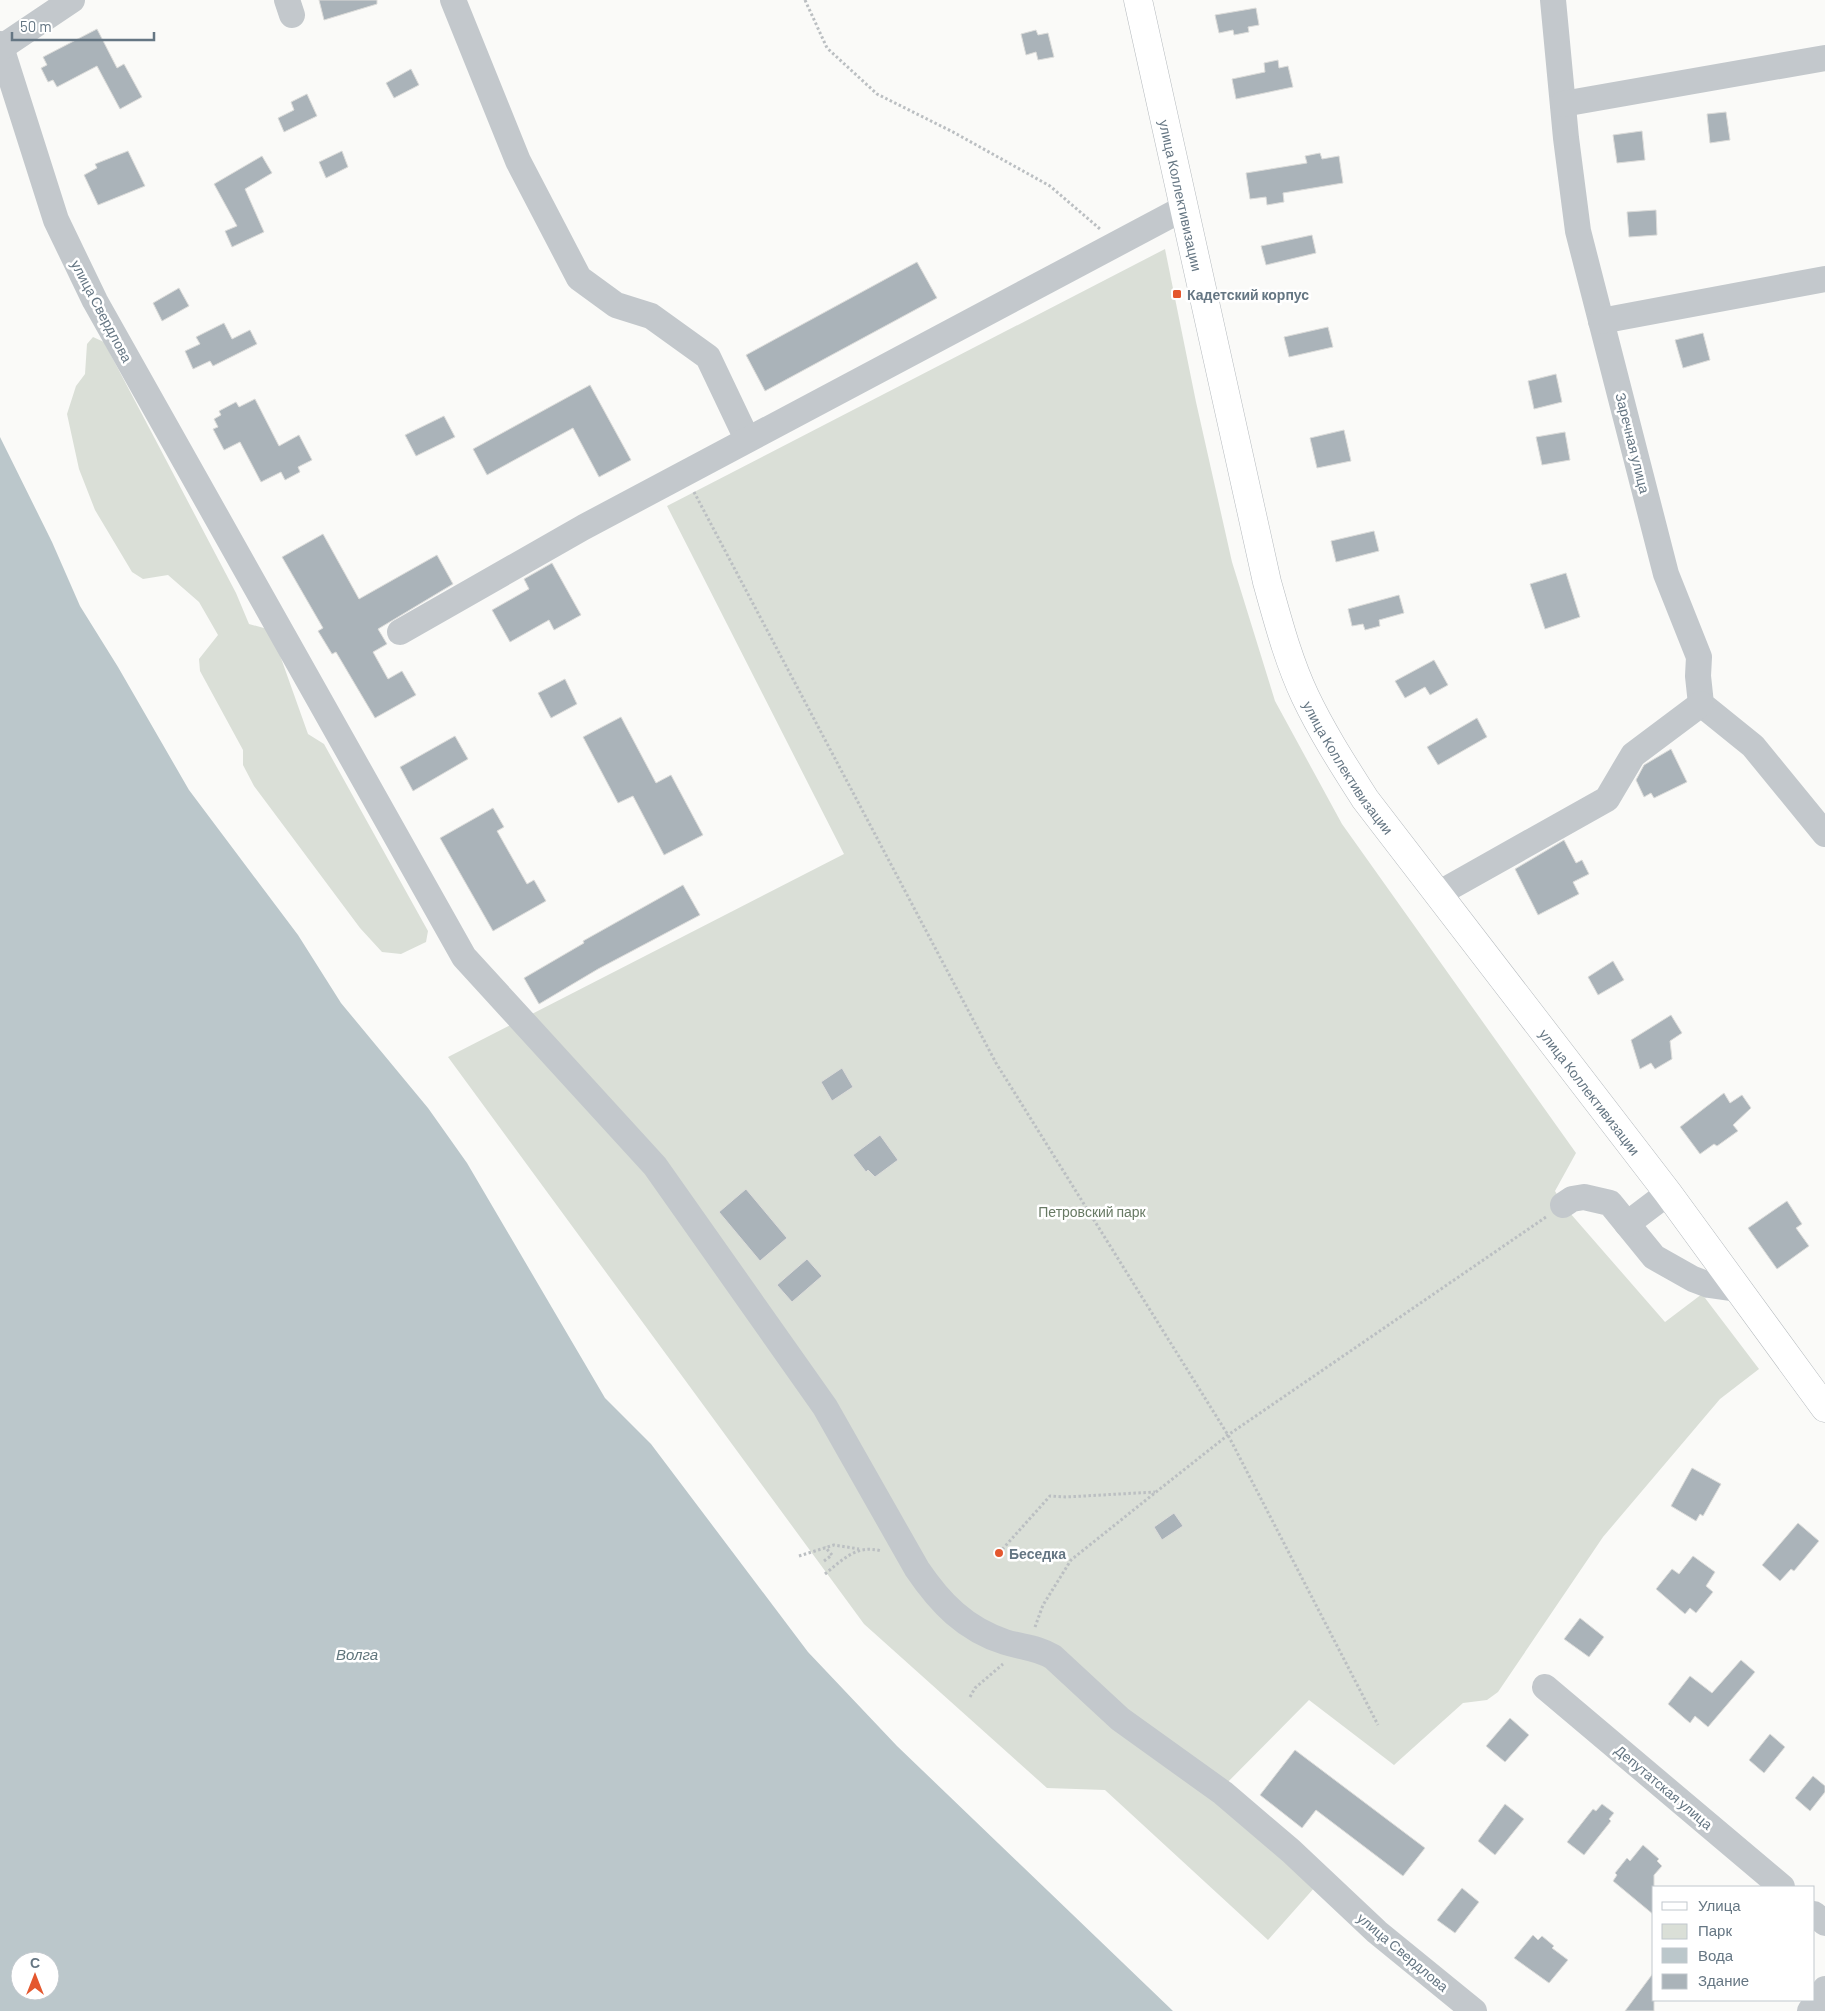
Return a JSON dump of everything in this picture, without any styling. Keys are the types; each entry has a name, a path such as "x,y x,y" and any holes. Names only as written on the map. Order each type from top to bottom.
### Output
{"main road":[{"name":"улица Коллективизации","path":"1138,0 1267,582 1283,638 1305,696 1332,747 1365,799 1668,1193 1825,1408"}],"street":[{"path":"1,45 72,0"},
{"path":"453,0 518,161 579,278 616,305 651,316 708,356 747,439"},
{"name":"Заречная улица","path":"1553,0 1578,231 1666,574 1699,657 1698,676 1701,704"},
{"name":"улица Свердлова","path":"1,45 56,220 95,301 240,562 464,957 655,1166 825,1406 916,1569 948,1610 970,1626 990,1636 1036,1648 1053,1658 1120,1719 1223,1793 1291,1851 1377,1932 1474,2011"},
{"path":"1563,104 1825,58"},
{"path":"400,632 584,526 1184,208"},
{"path":"1601,321 1825,279"},
{"path":"1438,894 1607,799 1633,755 1701,704 1754,746 1825,834"},
{"path":"1627,1224 1668,1193"},
{"path":"1564,1205 1572,1199 1584,1197 1610,1203 1654,1256 1693,1279 1709,1285 1737,1289"},
{"name":"Депутатская улица","path":"1545,1687 1781,1886"},
{"path":"1815,1915 1825,1923"},
{"path":"1810,2011 1825,1989"}],"path":[{"path":"805,0 827,48 876,94 953,132 1050,186 1117,244"},
{"path":"684,474 996,1063 1228,1435 1378,1725"},
{"path":"970,1697 975,1688 998,1670 1032,1633 1043,1605 1071,1560 1228,1435 1564,1205"},
{"path":"999,1553 1050,1496 1066,1497 1156,1492"},
{"path":"799,1556 825,1546 834,1545 873,1549 890,1553 916,1569"},
{"path":"824,1561 832,1555 825,1546"},
{"path":"825,1574 845,1557 860,1549"}],"green space":[{"name":"Петровский парк","path":"1165,249 1196,402 1232,562 1275,701 1342,824 1576,1153 1555,1191 1563,1205 1665,1322 1702,1294 1759,1369 1720,1399 1603,1537 1498,1692 1487,1700 1463,1703 1394,1765 1309,1700 1215,1795 1315,1887 1268,1940 1105,1790 1047,1788 864,1624 448,1057 844,854 667,506"},
{"path":"93,337 104,342 236,593 249,624 271,630 308,734 324,744 428,931 426,942 401,954 382,952 360,928 254,786 243,765 243,750 200,671 199,659 218,635 199,602 168,575 143,579 132,572 95,510 79,469 67,414 76,386 85,374 87,344"}],"water":[{"name":"Волга","path":"0,437 52,542 80,606 118,667 189,790 298,935 341,1003 428,1108 467,1163 605,1398 651,1444 808,1652 897,1746 1173,2011 0,2011"}],"building":[{"path":"319,0 377,0 377,4 324,20"},
{"path":"1256,8 1259,25 1248,27 1249,32 1234,35 1233,30 1219,33 1215,15"},
{"path":"97,29 117,68 124,64 142,97 120,109 97,66 57,87 53,80 48,82 41,68 47,65 43,57"},
{"path":"1036,30 1038,35 1048,33 1054,57 1038,60 1036,52 1026,55 1021,34"},
{"path":"1278,60 1279,68 1288,66 1293,87 1236,99 1232,79 1265,72 1264,63"},
{"path":"411,69 419,85 394,98 386,83"},
{"path":"307,94 317,116 284,132 278,118 294,110 291,102"},
{"path":"1726,112 1730,140 1710,143 1707,114"},
{"path":"1642,131 1645,160 1617,163 1613,135"},
{"path":"128,151 145,186 98,205 84,175 97,168 95,164"},
{"path":"342,151 348,167 326,178 319,162"},
{"path":"1320,153 1322,159 1339,156 1343,183 1283,193 1284,202 1267,205 1266,197 1250,199 1246,173 1307,163 1305,156"},
{"path":"262,156 272,173 245,189 264,232 232,247 225,231 237,226 214,184"},
{"path":"1656,210 1657,235 1629,237 1627,212"},
{"path":"1312,235 1316,253 1266,265 1261,246"},
{"path":"917,262 937,298 765,391 746,355"},
{"path":"179,288 189,306 162,321 153,303"},
{"path":"224,323 232,339 250,330 257,344 213,366 210,361 193,369 185,351 200,344 196,337"},
{"path":"1328,327 1333,347 1289,357 1284,337"},
{"path":"1703,333 1710,360 1683,368 1675,340"},
{"path":"1556,374 1562,402 1534,409 1528,381"},
{"path":"590,385 631,460 599,477 573,428 487,475 473,449"},
{"path":"255,399 279,446 299,435 312,460 298,467 300,472 285,480 281,472 261,482 240,442 224,450 213,429 218,427 214,419 221,415 219,411 236,402 239,407"},
{"path":"444,416 455,437 416,456 405,435"},
{"path":"1344,430 1351,461 1317,468 1310,438"},
{"path":"1565,432 1570,460 1542,465 1536,437"},
{"path":"1374,531 1379,551 1336,562 1331,541"},
{"path":"323,534 359,599 437,555 453,584 378,629 387,644 373,652 388,679 402,671 416,695 375,718 336,652 332,654 318,631 323,628 282,557"},
{"path":"552,563 581,615 554,630 549,620 510,642 492,610 529,589 524,579"},
{"path":"1566,573 1580,617 1545,629 1530,584"},
{"path":"1399,595 1404,613 1379,620 1380,626 1365,630 1363,624 1352,626 1348,609"},
{"path":"1434,660 1448,685 1430,695 1425,687 1405,698 1395,681"},
{"path":"565,679 577,704 551,718 538,693"},
{"path":"621,717 656,783 671,775 703,835 664,855 633,796 618,803 583,737"},
{"path":"1477,718 1487,737 1438,765 1427,747"},
{"path":"455,736 468,759 413,791 400,767"},
{"path":"1671,749 1687,782 1654,798 1651,793 1644,797 1636,780 1644,765"},
{"path":"493,808 504,827 497,831 527,884 534,880 546,901 493,931 440,838"},
{"path":"1564,840 1576,863 1582,860 1589,874 1573,882 1579,894 1538,915 1515,869"},
{"path":"683,885 700,915 598,969 539,1004 524,978 584,943 583,941"},
{"path":"1613,961 1624,980 1598,995 1588,977"},
{"path":"1671,1015 1682,1033 1670,1041 1672,1059 1655,1069 1651,1063 1640,1069 1631,1040"},
{"path":"842,1068 853,1087 832,1101 821,1082"},
{"path":"1724,1093 1730,1103 1742,1095 1751,1108 1733,1125 1738,1131 1717,1146 1714,1144 1700,1154 1680,1127"},
{"path":"880,1135 898,1160 875,1177 868,1170 866,1172 853,1155"},
{"path":"746,1189 787,1238 760,1261 719,1212"},
{"path":"1787,1201 1802,1224 1796,1228 1809,1246 1777,1269 1748,1228"},
{"path":"807,1259 822,1276 792,1302 777,1285"},
{"path":"1692,1468 1721,1484 1703,1516 1700,1514 1696,1521 1671,1506"},
{"path":"1174,1513 1183,1526 1162,1540 1154,1527"},
{"path":"1798,1523 1819,1541 1794,1571 1791,1569 1780,1581 1762,1565"},
{"path":"1693,1556 1715,1572 1706,1586 1713,1592 1696,1613 1690,1608 1685,1614 1656,1589 1672,1569 1679,1574"},
{"path":"1580,1618 1604,1637 1589,1657 1564,1639"},
{"path":"1741,1660 1755,1672 1708,1727 1695,1716 1690,1723 1668,1704 1690,1676 1712,1693"},
{"path":"1510,1718 1529,1735 1505,1762 1486,1746"},
{"path":"1770,1734 1785,1747 1764,1773 1749,1760"},
{"path":"1295,1750 1425,1848 1403,1876 1316,1810 1302,1828 1260,1795"},
{"path":"1813,1776 1825,1786 1825,1792 1810,1811 1795,1798"},
{"path":"1505,1804 1524,1819 1495,1855 1478,1841"},
{"path":"1602,1804 1614,1813 1609,1819 1611,1821 1584,1855 1567,1842 1593,1809 1596,1811"},
{"path":"1643,1845 1659,1859 1657,1861 1662,1866 1654,1875 1652,1913 1613,1881 1617,1875 1615,1873 1627,1858 1630,1861"},
{"path":"1462,1888 1479,1902 1455,1933 1437,1920"},
{"path":"1533,1935 1538,1940 1542,1936 1554,1946 1552,1948 1568,1960 1549,1983 1514,1958"},
{"path":"1652,1975 1654,2011 1625,2011"}],"place":[{"name":"Кадетский корпус","path":"1177,294"},
{"name":"Беседка","path":"999,1553"}]}
